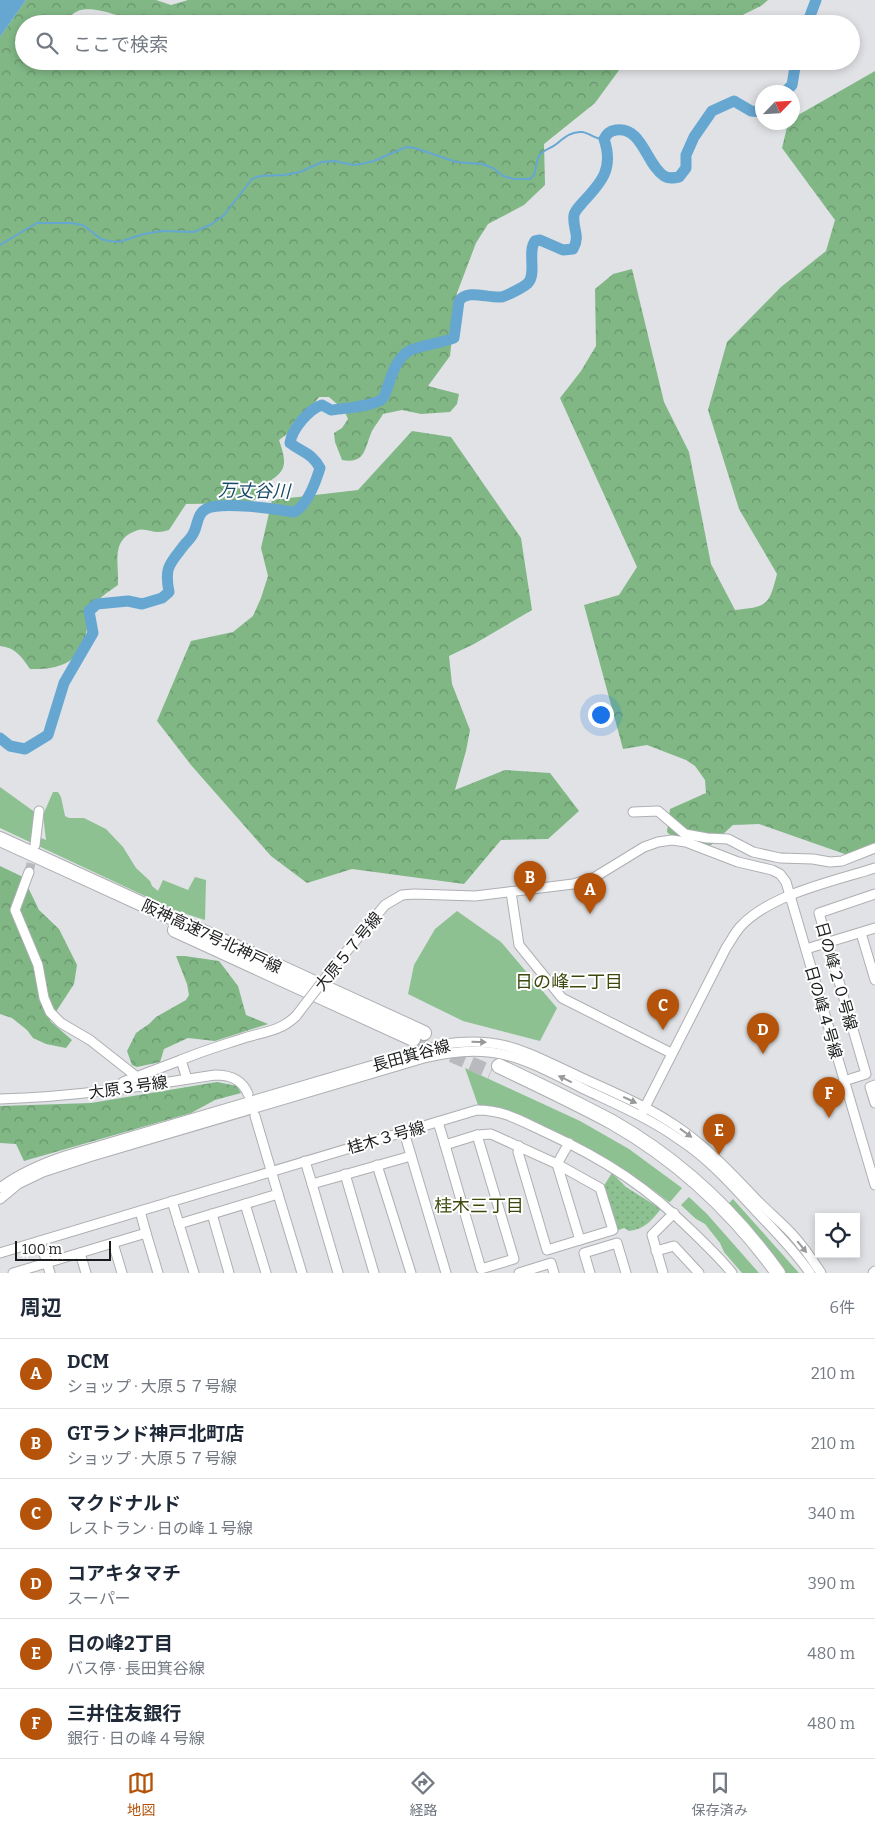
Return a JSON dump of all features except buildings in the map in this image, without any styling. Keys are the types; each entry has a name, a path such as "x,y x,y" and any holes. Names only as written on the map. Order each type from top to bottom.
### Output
{"highway":[{"name":"阪神高速7号北神戸線","path":"0,839 418,1036 0,849"},
{"path":"767,1273 731,1229 673,1175 610,1131 495,1069 614,1123 666,1158 738,1223 778,1273"}],"street":[{"path":"35,845 39,811"},
{"path":"634,812 658,811 685,834 728,839 753,852 780,858 813,859 830,862 842,861 875,848"},
{"path":"702,847 707,838"},
{"name":"大原５７号線","path":"120,1090 123,1082 181,1060 288,1025 384,905 402,895 475,896 573,884 595,877 644,847 672,840 702,847 738,862 772,870 780,874 786,882 790,895"},
{"path":"640,1116 726,948 740,926 772,902 875,868"},
{"path":"29,872 15,910 38,965 44,998 50,1012 61,1023 90,1040 137,1077"},
{"path":"511,892 519,945 562,998 672,1053"},
{"name":"日の峰２０号線","path":"844,1081 866,1074 819,913 875,894"},
{"name":"日の峰４号線","path":"790,895 875,1185"},
{"path":"806,949 875,928"},
{"path":"860,932 875,980"},
{"name":"長田箕谷線","path":"0,1188 40,1164 65,1156 445,1044 490,1042 517,1048 645,1108 672,1123 696,1140 718,1160 791,1233 821,1273"},
{"name":"長田箕谷線","path":"0,1199 18,1184 44,1172 447,1052 468,1050 491,1051 514,1056 531,1063 640,1116 681,1140 712,1165 787,1244 810,1273"},
{"path":"181,1060 187,1079"},
{"name":"大原３号線","path":"0,1099 120,1090 187,1079 227,1075 239,1080 246,1088 248,1094"},
{"path":"875,1085 870,1087 875,1103"},
{"name":"桂木３号線","path":"0,1253 477,1110 494,1110 510,1115 569,1143 617,1169 654,1195 674,1213 723,1261 732,1273"},
{"path":"255,1116 302,1273"},
{"path":"438,1122 481,1270 514,1259 476,1135"},
{"path":"404,1132 446,1273"},
{"path":"446,1145 476,1135 491,1134 519,1146 558,1164 600,1188 613,1230 548,1250 518,1152 519,1146"},
{"path":"569,1143 558,1164 580,1240"},
{"path":"312,1184 411,1156"},
{"path":"304,1162 338,1273"},
{"path":"377,1165 410,1273"},
{"path":"345,1174 374,1273"},
{"path":"180,1224 278,1194"},
{"path":"172,1201 194,1273"},
{"path":"245,1204 266,1273"},
{"path":"140,1211 158,1273"},
{"path":"663,1273 652,1235 674,1213"},
{"path":"212,1214 229,1273"},
{"path":"13,1273 146,1234"},
{"path":"40,1241 50,1273"},
{"path":"113,1243 122,1273"},
{"path":"590,1273 584,1253 617,1243 626,1273"},
{"path":"656,1251 674,1246 699,1273"},
{"path":"80,1253 86,1273"},
{"path":"519,1273 550,1263 554,1273"}],"green space":[{"path":"26,0 156,0 171,5 188,0 768,0 761,6 742,15 115,15 86,9 72,15 15,15"},
{"path":"15,16 15,70 619,70 595,103 544,144 545,185 524,205 488,224 476,243 457,293 450,356 428,386 459,394 457,404 450,412 421,414 402,410 383,414 372,431 363,454 356,460 350,461 342,460 335,442 334,433 342,428 348,419 344,410 329,397 319,397 294,429 279,440 284,464 274,478 259,488 257,498 249,503 186,504 169,530 158,532 138,530 123,539 117,560 118,585 94,604 89,616 82,647 71,660 64,664 39,669 30,669 18,653 0,646 0,37"},
{"path":"875,71 875,852 856,858 759,824 733,825 711,845 679,843 667,832 670,809 706,793 705,780 695,766 686,760 647,745 623,749 584,605 619,595 637,567 560,398 581,371 596,346 595,289 613,274 632,269 664,402 689,452 711,564 735,610 761,605 769,598 777,574 739,509 708,410 727,342 781,287 826,251 835,220 782,148 786,130 800,130 800,114"},
{"path":"412,431 451,437 521,538 532,610 474,644 449,656 452,684 470,730 455,790 505,770 550,773 579,811 548,839 501,840 464,884 352,869 307,883 271,856 191,765 157,721 191,641 233,632 253,616 268,576 261,548 272,500 358,490"},
{"path":"0,787 36,813 31,834 46,840 43,815 53,792 58,792 65,816 69,818 84,818 106,829 123,847 136,868 158,891 163,880 188,890 195,877 206,880 205,920 177,911 0,828"},
{"path":"0,866 23,877 39,910 59,929 77,965 74,984 50,1021 72,1040 66,1048 46,1044 33,1038 27,1030 12,1018 0,1014"},
{"path":"457,911 501,942 557,1008 540,1041 463,1021 408,994 414,965 435,929"},
{"path":"176,956 219,961 238,986 246,1015 268,1024 215,1041 188,1038 164,1049 160,1062 137,1067 132,1065 127,1051 136,1033 156,1017 186,1000 189,995 187,984"},
{"path":"465,1068 580,1121 629,1149 682,1188 669,1202 625,1171 563,1136 514,1113 497,1107 478,1105"},
{"path":"217,1082 237,1086 241,1093 215,1100 191,1113 24,1161 16,1144 0,1143 0,1106 91,1103"},
{"path":"612,1173 626,1187 661,1209 644,1226 635,1230 629,1231 624,1228 616,1231 603,1187"},
{"path":"689,1197 707,1214 759,1273 742,1273 724,1252 720,1243 705,1224 696,1219 681,1205"},
{"path":"733,1199 799,1273 786,1273 752,1228 729,1203"}],"water":[{"path":"0,0 26,0 15,15 0,37"}],"waterway":[{"name":"万丈谷川","path":"810,15 816,0"},
{"name":"万丈谷川","path":"792,85 794,70"},
{"name":"万丈谷川","path":"0,738 10,746 25,749 48,735 64,683 93,633 89,611 97,604 128,601 142,604 162,598 169,592 167,576 170,566 175,556 192,536 199,516 203,511 213,507 224,506 294,512 299,509 310,493 320,468 310,456 290,443 294,432 307,415 322,405 331,410 363,406 381,400 403,356 413,349 454,338 459,301 463,297 467,295 502,297 528,283 532,274 532,251 535,241 540,240 563,250 573,249 576,240 575,213 596,188 604,174 608,158 604,139 609,133 616,130 625,130 632,134 658,170 666,177 675,178 679,177 686,168 686,155 694,137 712,111 734,101 755,111"},
{"path":"0,245 37,223 83,225 101,239 119,242 144,234 162,231 194,232 212,224 224,215 252,179 260,176 300,172 322,162 334,161 354,165 361,164 374,161 406,147 415,148 456,162 482,164 493,168 503,176 514,179 530,179 534,175 540,154 570,134 582,132 604,139"}],"tunnel":[{"path":"29,872 34,850"},
{"path":"413,1039 491,1072"}],"place":[{"name":"GTランド神戸北町店","path":"530,902"},
{"name":"DCM","path":"590,914"},
{"name":"マクドナルド","path":"663,1030"},
{"name":"コアキタマチ","path":"763,1054"},
{"name":"三井住友銀行","path":"829,1118"},
{"name":"日の峰2丁目","path":"719,1155"}],"district":[{"name":"日の峰二丁目","path":"569,982"},
{"name":"桂木三丁目","path":"479,1206"}]}
